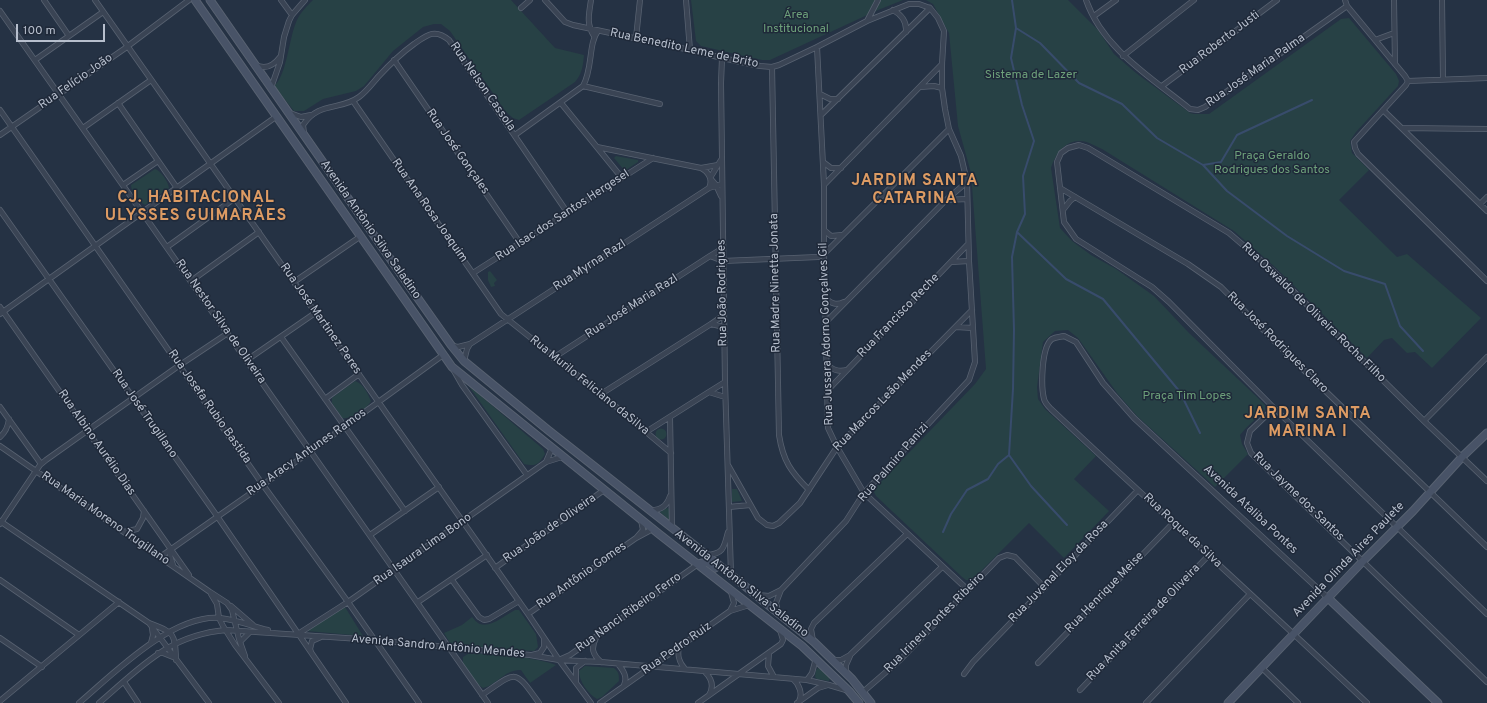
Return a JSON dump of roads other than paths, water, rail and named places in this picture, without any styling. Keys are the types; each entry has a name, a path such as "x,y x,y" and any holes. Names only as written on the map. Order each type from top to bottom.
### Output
{"main road":[{"name":"Avenida Antônio Silva Saladino","path":"195,0 452,367 562,457 816,658 849,691"},
{"path":"204,0 238,41"},
{"path":"210,0 238,41"},
{"name":"Avenida Antônio Silva Saladino","path":"238,41 451,345 464,361 548,430 756,594 815,643 846,673 871,703"},
{"path":"548,430 554,442 552,448"},
{"name":"Avenida Olinda Aires Paulete","path":"1228,703 1463,456 1487,433"},
{"path":"651,512 651,528"},
{"path":"698,564 704,562 709,563 744,590 756,594"},
{"name":"Avenida Ataliba Pontes","path":"1328,598 1438,703"},
{"path":"815,643 816,658"},
{"path":"849,691 859,703"}],"street":[{"path":"44,0 69,36"},
{"name":"Rua José Martinez Peres","path":"95,0 462,522 487,555 559,660 577,682 591,703"},
{"name":"Rua Felício João","path":"0,135 127,46 189,0"},
{"path":"281,0 292,15"},
{"path":"271,88 279,67 284,36 292,15 304,0"},
{"path":"521,8 530,0"},
{"name":"Rua Benedito Leme de Brito","path":"546,0 565,22 598,31 636,38 722,58 772,67 817,47 867,21 909,4 919,4 930,8"},
{"path":"591,0 588,24 594,36"},
{"path":"636,38 640,0"},
{"path":"686,0 690,50"},
{"path":"867,21 878,0"},
{"name":"Rua José Maria Palma","path":"1086,0 1107,36 1123,56 1190,109 1198,110 1205,107 1347,6"},
{"path":"1094,16 1116,0"},
{"path":"1123,56 1194,0"},
{"name":"Rua Roberto Justi","path":"1162,86 1277,0"},
{"path":"1345,0 1347,6 1408,80"},
{"path":"1394,0 1395,64"},
{"path":"1442,0 1443,79"},
{"path":"821,115 930,8 938,18 944,31 942,88 945,109 949,129 961,156 967,182 968,244 973,328 956,327"},
{"path":"893,10 899,13 904,19 906,32"},
{"name":"Rua Nestor Silva de Oliveira","path":"0,11 488,703"},
{"path":"35,60 103,12"},
{"path":"515,135 583,86 588,76 594,36 598,31"},
{"path":"1375,40 1394,33"},
{"name":"Rua Nelson Cassola","path":"289,113 301,117 313,114 324,107 352,101 361,96 398,55 426,36 432,34 444,36 449,40 567,212"},
{"name":"Rua Jussara Adorno Gonçalves Gil","path":"817,47 824,185 826,391 828,428 837,447 864,493 968,590"},
{"path":"254,64 261,67 269,66 274,64 281,55"},
{"name":"Rua João Rodrigues","path":"722,58 722,198 725,397 731,575"},
{"name":"Rua José Gonçales","path":"394,60 520,243"},
{"path":"824,185 942,64"},
{"name":"Rua Madre Ninetta Jonata","path":"772,67 779,435 784,456 788,465 793,473 809,490"},
{"path":"1408,80 1487,78"},
{"path":"83,128 151,80"},
{"path":"1408,80 1406,85 1354,142 1355,148 1358,154 1487,281"},
{"path":"583,86 660,104"},
{"path":"920,87 934,86 942,88"},
{"path":"820,94 830,99 838,99"},
{"name":"Rua Ana Rosa Joaquim","path":"352,101 501,314 507,320"},
{"path":"561,103 622,178"},
{"path":"118,104 177,188"},
{"name":"Rua Josefa Rubio Bastida","path":"0,110 263,485 419,703"},
{"path":"1383,110 1487,211"},
{"path":"304,135 303,125 313,114"},
{"path":"2,313 277,116"},
{"path":"1402,128 1487,129"},
{"path":"710,256 723,261 818,257 824,254 949,129"},
{"name":"Rua Oswaldo de Oliveira Rocha Filho","path":"1060,188 1057,162 1062,153 1068,148 1079,145 1088,148 1229,233 1272,270 1424,421 1487,480"},
{"path":"597,147 701,168 706,171 716,185 722,198"},
{"path":"605,157 607,152 611,150"},
{"name":"Rua Isac dos Santos Hergesel","path":"473,273 653,158"},
{"path":"720,192 709,188 711,184 710,178 722,158"},
{"path":"123,186 158,161"},
{"path":"823,162 831,168 841,168"},
{"path":"701,168 718,165"},
{"path":"826,323 946,200 967,182"},
{"name":"Rua Myrna Razl","path":"451,345 458,347 470,344 709,188 722,184"},
{"path":"1060,188 1064,222 1076,239 1152,287 1169,302 1274,408 1398,526 1487,614"},
{"name":"Rua José Rodrigues Claro","path":"1060,188 1188,264 1221,287 1284,351 1487,547"},
{"path":"1062,211 1070,201 1076,197"},
{"path":"1480,204 1487,197"},
{"path":"167,247 235,198"},
{"path":"946,200 967,199"},
{"name":"Rua José Trugillano","path":"0,210 217,516 346,703"},
{"path":"824,229 831,236 842,235"},
{"path":"191,282 259,232"},
{"path":"294,282 361,236"},
{"name":"Rua Francisco Reche","path":"826,391 968,244"},
{"name":"Rua José Maria Razl","path":"554,358 723,248"},
{"path":"951,262 969,261"},
{"path":"825,298 834,304 841,304 847,300"},
{"name":"Rua Albino Aurélio Dias","path":"0,307 2,313 192,579"},
{"name":"Rua Marcos Leão Mendes","path":"727,464 750,505 762,522 773,526 779,523 791,513 809,490 837,447 972,310"},
{"path":"247,360 315,313"},
{"path":"601,394 724,315"},
{"name":"Rua Murilo Feliciano daSilva","path":"507,320 601,394 670,453"},
{"path":"711,324 724,327"},
{"name":"Rua Palmiro Panizi","path":"756,594 769,596 781,590 846,521 864,493 969,380 975,362 973,328"},
{"path":"176,660 176,644 169,631 149,623 0,522 41,464 179,365 228,333"},
{"name":"Avenida Ataliba Pontes","path":"1052,339 1064,336 1076,342 1103,383 1134,418 1328,598"},
{"path":"281,337 405,511"},
{"name":"Rua Roque da Silva","path":"1052,339 1047,345 1044,355 1044,401 1208,556 1294,633 1367,703"},
{"path":"464,361 470,344"},
{"name":"Rua Aracy Antunes Ramos","path":"160,557 345,427 443,355"},
{"path":"1424,421 1487,357"},
{"path":"826,364 831,369 840,371 847,370"},
{"path":"452,367 462,385 527,475"},
{"path":"325,399 358,374"},
{"path":"646,432 725,382"},
{"path":"709,392 725,397"},
{"path":"0,407 41,464"},
{"name":"Rua Jayme dos Santos","path":"1274,408 1250,431 1247,443 1252,453 1487,682"},
{"path":"670,417 672,528"},
{"path":"0,437 4,434 9,420"},
{"name":"Rua Maria Moreno Trugillano","path":"0,446 227,603 254,626"},
{"path":"546,462 552,448"},
{"name":"Rua Isaura Lima Bono","path":"298,634 348,602 546,462 562,457"},
{"path":"370,535 438,487"},
{"name":"Rua João de Oliveira","path":"495,568 604,490"},
{"name":"Rua Juvenal Eloy da Rosa","path":"964,674 981,653 1138,490"},
{"path":"651,512 667,504 672,492"},
{"path":"729,507 750,505"},
{"path":"124,532 137,529 143,518 144,511"},
{"name":"Rua Antônio Gomes","path":"636,538 642,530 641,520"},
{"name":"Rua Henrique Meise","path":"1038,663 1173,523"},
{"name":"Rua Antônio Gomes","path":"528,614 636,538 649,531 651,528"},
{"name":"Rua João Rodrigues","path":"707,555 714,555 721,552 729,529"},
{"name":"Rua Antônio Gomes","path":"643,535 659,534"},
{"path":"815,643 811,629 814,623 907,534"},
{"path":"171,550 171,560 174,567"},
{"path":"418,602 487,555"},
{"name":"Rua Irineu Pontes Ribeiro","path":"863,692 901,659 999,558 1007,555 1015,557 1045,588"},
{"name":"Rua Anita Ferreira de Oliveira","path":"1080,690 1208,556"},
{"name":"Rua Nanci Ribeiro Ferro","path":"559,660 570,655 698,564"},
{"path":"833,660 841,660 850,655 942,567"},
{"path":"0,580 79,635"},
{"path":"452,580 479,617 484,620 489,619 519,601"},
{"path":"779,614 776,603 781,590"},
{"path":"730,611 734,603 731,591"},
{"path":"210,592 217,604 219,618 235,645 245,656 279,703"},
{"path":"1146,703 1250,594"},
{"path":"1,699 42,667 119,602"},
{"path":"227,603 232,610 245,656"},
{"name":"Rua Pedro Ruiz","path":"600,703 730,611 750,606"},
{"name":"Avenida Sandro Antônio Mendes","path":"79,703 151,643 169,631 197,621 219,618 275,632"},
{"path":"283,633 288,626 288,619"},
{"path":"149,623 209,703"},
{"path":"149,623 154,635 151,643"},
{"name":"Avenida Sandro Antônio Mendes","path":"99,703 157,654 167,648 185,639 208,631 226,630 275,632 375,640 530,655 559,660 652,666 806,680 849,691"},
{"path":"698,703 783,642 780,630"},
{"path":"240,642 250,632"},
{"path":"433,646 439,642 439,635"},
{"path":"312,655 310,649 312,641 322,636"},
{"path":"596,636 592,646 594,655 600,662"},
{"path":"0,638 42,667"},
{"path":"530,655 540,652 544,646 544,638"},
{"path":"679,647 678,656 681,665 685,669"},
{"path":"769,653 768,666 774,677"},
{"path":"157,654 168,654 176,660"},
{"path":"846,673 846,665 850,655"},
{"path":"806,680 812,673 816,658"},
{"path":"577,682 575,675 576,668 585,661"},
{"name":"Rua Pedro Ruiz","path":"618,664 625,675 626,680 624,686"},
{"path":"1261,667 1298,703"},
{"path":"705,672 710,678 712,688 709,696"},
{"path":"482,695 507,678 517,676 523,680 539,703"},
{"path":"793,679 797,682 801,697 798,702"},
{"path":"124,682 138,703"},
{"path":"798,702 818,688 829,685"}],"waterway":[{"path":"1012,0 1016,28 1040,43 1079,83 1122,104 1157,138 1203,165 1227,191 1287,236 1344,271 1385,284 1400,326 1423,351"},
{"path":"1016,28 1011,58 1022,105 1034,141 1023,176 1025,214 1017,232 1012,257 1014,330 1013,389 1009,455 1031,486 1067,525"},
{"path":"1203,165 1221,162 1237,135 1312,100"},
{"path":"1017,232 1066,279 1103,299 1180,392 1200,433"},
{"path":"943,532 951,514 967,490 988,479 998,464 1009,455"}],"district":[{"name":"JARDIM SANTA CATARINA","path":"915,191"},
{"name":"CJ. HABITACIONAL ULYSSES GUIMARÃES","path":"196,208"},
{"name":"JARDIM SANTA MARINA I","path":"1308,424"}],"park label":[{"name":"Área Institucional","path":"796,23"},
{"name":"Sistema de Lazer","path":"1031,76"},
{"name":"Praça Geraldo Rodrigues dos Santos","path":"1272,164"},
{"name":"Praça Tim Lopes","path":"1187,397"}]}
